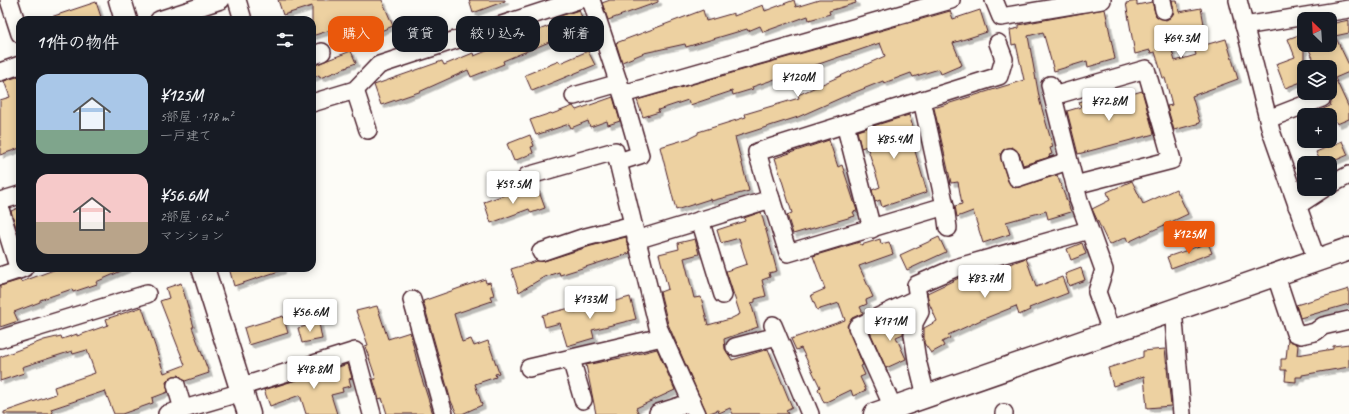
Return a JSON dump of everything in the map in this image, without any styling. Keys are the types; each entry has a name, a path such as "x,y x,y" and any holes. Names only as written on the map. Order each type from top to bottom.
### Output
{"street":[{"path":"9,0 16,22"},
{"path":"120,0 125,16"},
{"path":"171,16 221,0"},
{"path":"237,0 243,16"},
{"path":"316,102 355,90 379,65 578,0"},
{"path":"591,0 621,89 640,155 618,162"},
{"path":"574,96 621,89 951,0"},
{"path":"994,0 1001,17 1102,0"},
{"path":"1238,0 1268,119 1317,261"},
{"path":"1244,26 1325,6 1349,9"},
{"path":"945,206 788,253 757,152 999,76 1004,59 998,43"},
{"path":"0,72 16,66"},
{"path":"1075,185 1172,160 1146,69 1051,90 1075,185 1089,230 1104,270 1097,292 1111,331"},
{"path":"355,90 368,130"},
{"path":"922,100 945,206 948,228"},
{"path":"1268,119 1317,100"},
{"path":"844,124 872,229"},
{"path":"527,176 615,151 658,327 694,408 658,413"},
{"path":"1010,157 1017,178 1068,161"},
{"path":"1337,181 1349,175"},
{"path":"0,201 16,196"},
{"path":"1297,206 1312,196"},
{"path":"541,252 582,238 634,232 700,220 771,199"},
{"path":"0,209 16,255"},
{"path":"700,220 723,295"},
{"path":"926,396 917,360 913,335 914,322 920,312 916,286 955,268 1089,230"},
{"path":"918,298 857,327 888,412 926,396 1173,309 1276,276 1349,250"},
{"path":"0,276 16,271"},
{"path":"204,272 249,414"},
{"path":"1276,276 1295,333 1300,335 1314,332 1323,326 1349,320"},
{"path":"0,339 147,294"},
{"path":"412,300 444,414"},
{"path":"1173,309 1182,414"},
{"path":"735,347 775,330 810,414"},
{"path":"529,368 662,337"},
{"path":"167,414 355,351 372,414"},
{"path":"571,359 583,400"},
{"path":"176,385 183,409"}],"building":[{"path":"278,0 382,0 392,26 384,30 384,16 328,16 328,31 316,35 316,16 312,16 312,6 283,15"},
{"path":"469,0 505,0 505,1 473,13"},
{"path":"610,0 658,0 658,2 608,20 602,3"},
{"path":"794,0 796,7 819,0 855,0 856,3 829,11 830,14 809,20 808,16 763,32 760,26 748,31 747,29 686,47 685,44 644,53 622,62 616,43 703,10 706,21 734,13 734,16 763,5 765,11"},
{"path":"1172,0 1177,0 1179,12 1201,8 1204,24 1166,31 1175,61 1196,55 1194,48 1226,39 1238,79 1192,96 1200,123 1174,130 1167,106 1172,105 1165,78 1163,78 1155,52 1151,53 1150,50 1135,54 1126,3 1137,1 1137,5 1152,2 1156,16 1166,20 1174,13"},
{"path":"96,2 101,16 54,16"},
{"path":"1105,9 1115,59 1088,67 1087,61 1054,71 1043,32 1028,36 1040,102 1053,147 1050,148 1052,154 1049,155 1050,157 1023,165 1019,153 1012,147 1003,150 1000,155 1008,181 1015,188 1057,175 1071,212 1048,219 1046,211 1006,222 1010,234 983,243 973,211 957,217 955,206 962,204 958,182 951,183 934,108 1024,80 1016,44 1012,45 1010,30 1019,28 1019,25"},
{"path":"579,10 581,16 560,16"},
{"path":"980,10 987,32 953,43 962,65 941,74 939,69 913,77 911,73 884,83 883,81 798,117 735,137 749,191 711,201 710,199 676,210 660,147 690,138 698,134 698,132 746,117 745,114 799,98 798,95 885,56 880,43 752,87 753,89 733,95 732,91 690,105 688,100 658,110 659,112 643,117 637,100 950,11 953,19"},
{"path":"1349,20 1349,33 1337,36 1337,23"},
{"path":"548,26 548,42 540,46 540,30"},
{"path":"1297,36 1297,52 1304,52 1304,60 1297,60 1297,84 1285,88 1276,64 1295,57 1288,39"},
{"path":"1337,40 1349,65 1349,72 1337,77 1337,60 1314,60 1310,52 1337,52"},
{"path":"351,52 356,63 320,78 319,75 316,76 316,64"},
{"path":"484,52 525,52 503,61 504,64 471,77 468,70 419,92 381,105 374,85 442,61 444,65 473,53 474,56"},
{"path":"588,52 595,65 532,91 525,75 559,61 560,63"},
{"path":"16,77 16,149 0,155 0,100 10,97 4,81"},
{"path":"1337,82 1349,108 1349,119 1337,124 1337,108 1326,108 1330,106 1332,100 1337,100"},
{"path":"1142,91 1154,134 1078,154 1067,111 1081,107 1079,102 1105,94 1107,101"},
{"path":"613,97 620,121 608,125 607,121 590,127 588,121 571,128 569,124 536,135 530,120 573,106 576,110"},
{"path":"909,115 917,139 912,141 927,192 882,207 880,200 875,202 872,190 880,187 867,146 861,148 857,131"},
{"path":"530,135 534,146 531,147 533,153 514,161 507,144"},
{"path":"829,140 838,167 842,165 857,211 853,212 855,216 793,234 787,215 792,213 775,158"},
{"path":"1342,141 1348,155 1337,160 1337,156 1318,156 1316,152 1325,148 1337,148 1337,143"},
{"path":"1132,181 1143,204 1176,189 1188,214 1128,242 1126,237 1109,245 1092,209 1110,200 1107,192"},
{"path":"538,189 545,208 531,213 529,209 491,223 484,202 513,192 515,197"},
{"path":"16,209 16,227 11,211"},
{"path":"761,212 777,271 769,273 770,277 762,280 766,296 755,299 755,302 751,303 758,327 724,339 725,349 732,360 768,349 792,407 786,410 788,414 733,414 730,408 719,413 718,410 707,414 668,324 660,292 668,289 659,254 679,249 678,243 695,239 699,254 684,258 694,298 701,297 708,325 730,319 740,314 726,271 747,264 739,238 721,243 717,230 745,221 744,218"},
{"path":"626,237 630,253 560,275 559,272 544,277 519,292 511,269"},
{"path":"939,237 946,252 907,270 900,255"},
{"path":"880,239 881,244 889,242 893,254 859,266 873,297 866,300 867,304 860,307 863,313 852,318 847,326 863,365 861,366 865,375 860,377 866,390 853,396 851,390 824,403 818,389 820,387 801,348 796,350 791,339 845,320 839,303 817,310 811,295 825,289 813,256 860,242 861,245"},
{"path":"1082,243 1086,254 1071,260 1067,249"},
{"path":"1208,243 1212,253 1171,268 1167,257"},
{"path":"1026,258 1036,287 1062,277 1068,293 1029,308 1030,310 1019,315 1016,306 981,320 948,335 950,338 942,342 944,346 931,353 924,343 924,328 937,321 929,303 927,293 961,277 984,270 985,273"},
{"path":"1081,268 1085,280 1069,286 1065,274"},
{"path":"48,272 119,272 96,282 97,284 73,292 72,289 40,300 40,302 14,312 18,321 0,327 0,286 20,280 21,282"},
{"path":"230,272 276,272 234,286"},
{"path":"485,279 486,283 490,282 494,295 490,296 492,301 454,314 462,342 471,339 474,346 488,341 499,373 495,374 496,377 475,384 482,405 462,414 457,414 451,401 423,301"},
{"path":"181,283 194,327 192,327 209,373 185,381 179,375 173,376 166,382 168,392 152,398 153,403 122,414 114,414 105,391 51,409 53,414 4,414 4,412 56,394 54,387 95,373 87,350 73,354 72,351 22,367 24,373 0,381 0,357 44,340 61,336 62,339 77,334 77,336 108,325 106,319 142,307 164,373 185,365 160,301 169,298 166,288"},
{"path":"1349,289 1349,304 1300,318 1296,305"},
{"path":"630,297 636,319 592,330 594,338 567,346 560,323 545,327 542,315 574,307 575,312"},
{"path":"377,306 388,339 410,332 420,373 433,414 387,414 382,398 379,399 373,379 376,379 365,346 368,345 356,311"},
{"path":"907,314 904,322 903,334 896,337 906,359 886,368 870,332"},
{"path":"283,316 288,333 249,345 244,328"},
{"path":"319,323 322,339 302,343 298,328"},
{"path":"1288,339 1298,345 1297,355 1333,349 1333,346 1349,344 1349,367 1302,375 1302,377 1296,377 1296,382 1285,381 1286,370 1281,370 1281,359 1286,359"},
{"path":"657,349 675,390 636,408 639,414 596,414 586,365"},
{"path":"1165,349 1171,406 1147,408 1144,376 1113,386 1108,368 1143,357 1143,351"},
{"path":"348,364 352,378 349,379 351,386 342,388 343,392 331,395 337,414 306,414 300,395 270,406 264,390"}]}
